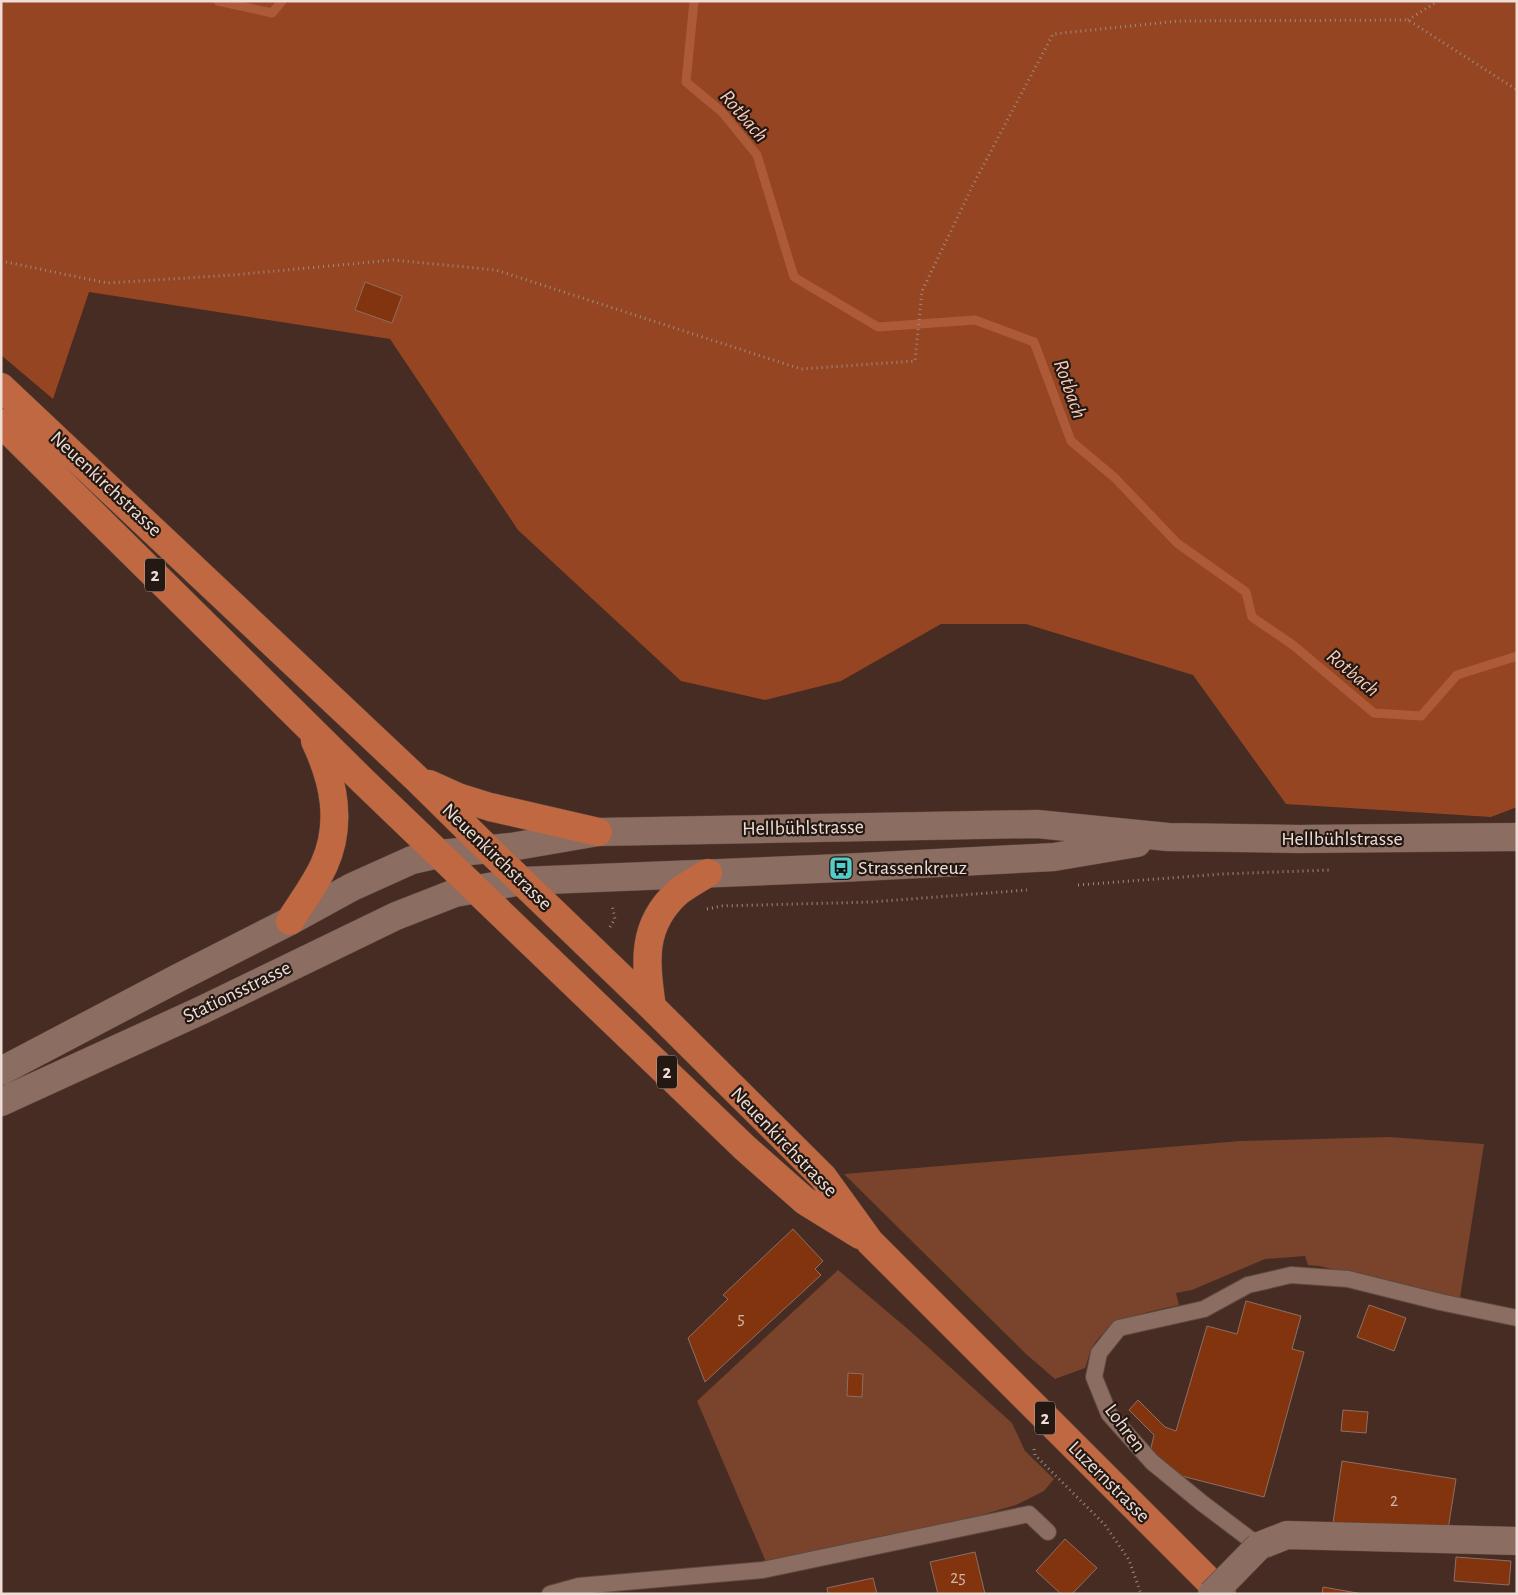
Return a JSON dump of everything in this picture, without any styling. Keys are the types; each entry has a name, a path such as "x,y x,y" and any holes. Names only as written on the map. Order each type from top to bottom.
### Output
{"main road":[{"name":"Neuenkirchstrasse","path":"1,386 417,779 488,850 652,1007 823,1177 870,1242"},
{"name":"Neuenkirchstrasse","path":"1,423 309,728 745,1148 805,1202 870,1242"},
{"path":"290,921 324,866 336,822 332,786 324,759 309,728"},
{"path":"417,779 458,797 490,807 598,832"},
{"name":"Hellbühlstrasse","path":"439,854 488,850 598,832 1037,824 1168,837 1261,839 1517,837"},
{"name":"Hellbühlstrasse","path":"475,888 522,881 1054,857 1168,837"},
{"name":"Stationsstrasse","path":"1,1071 376,876 412,860 439,854"},
{"path":"652,1007 646,967 651,931 666,905 679,891 708,873"},
{"name":"Stationsstrasse","path":"1,1102 202,1010 389,919 455,893 475,888"},
{"name":"Luzernstrasse","path":"870,1242 1222,1594"},
{"path":"1212,1594 1259,1546 1287,1535 1517,1541"}],"lane":[{"name":"Lohren","path":"1259,1546 1202,1504 1152,1462 1109,1414 1094,1377 1099,1353 1119,1328 1204,1309 1248,1285 1291,1275 1348,1279 1440,1302 1517,1318"},
{"path":"550,1594 579,1586 763,1570 1029,1514 1048,1532"}],"path":[{"path":"1,262 107,283 233,275 393,260 496,270 801,369 915,361 922,291 973,185 1053,34 1179,21 1408,20 1438,1"},
{"path":"1408,20 1517,90"},
{"path":"1078,885 1222,874 1336,870"},
{"path":"706,910 722,906 875,902 1029,890"},
{"path":"1033,1445 1036,1454 1106,1525 1129,1560 1142,1594"}],"shaded area":[{"path":"1,1 1517,1 1517,807 1491,817 1286,804 1193,675 1026,624 941,624 841,681 765,700 681,681 518,530 390,339 89,292 53,399 1,355"},
{"path":"1389,1137 1484,1144 1460,1298 1308,1265 1305,1256 1265,1259 1192,1290 1176,1293 1179,1305 1143,1313 1120,1322 1101,1336 1093,1346 1085,1368 1055,1379 1026,1354 844,1174 1240,1141"},
{"path":"838,1270 909,1330 1012,1423 1025,1451 1054,1479 1044,1491 1016,1505 978,1516 766,1562 697,1401"}],"building":[{"path":"365,282 402,296 392,323 355,310"},
{"path":"793,1229 823,1261 815,1269 821,1275 705,1382 688,1338 728,1299 723,1295"},
{"path":"1246,1301 1301,1316 1292,1349 1304,1352 1264,1497 1166,1472 1150,1452 1154,1435 1129,1410 1138,1400 1165,1427 1176,1431 1207,1326 1237,1334"},
{"path":"1369,1305 1406,1318 1394,1351 1357,1337"},
{"path":"848,1373 863,1374 862,1397 847,1396"},
{"path":"1343,1410 1368,1412 1366,1433 1341,1431"},
{"path":"1342,1461 1456,1479 1447,1536 1333,1523"},
{"path":"1065,1539 1097,1568 1072,1594 1061,1594 1036,1571"},
{"path":"975,1552 985,1594 938,1594 930,1562"},
{"path":"1456,1557 1511,1561 1509,1585 1454,1581"},
{"path":"873,1578 877,1594 828,1594 827,1588"},
{"path":"1323,1587 1363,1594 1322,1594"}],"waterway":[{"name":"Rotbach","path":"218,1 272,13 282,1"},
{"name":"Rotbach","path":"694,1 686,82 722,112 757,155 794,277 878,327 975,320 1034,342 1071,441 1115,478 1177,543 1246,592 1252,617 1293,645 1374,713 1421,716 1457,675 1517,656"}],"place":[{"name":"Strassenkreuz","path":"841,868"}]}
